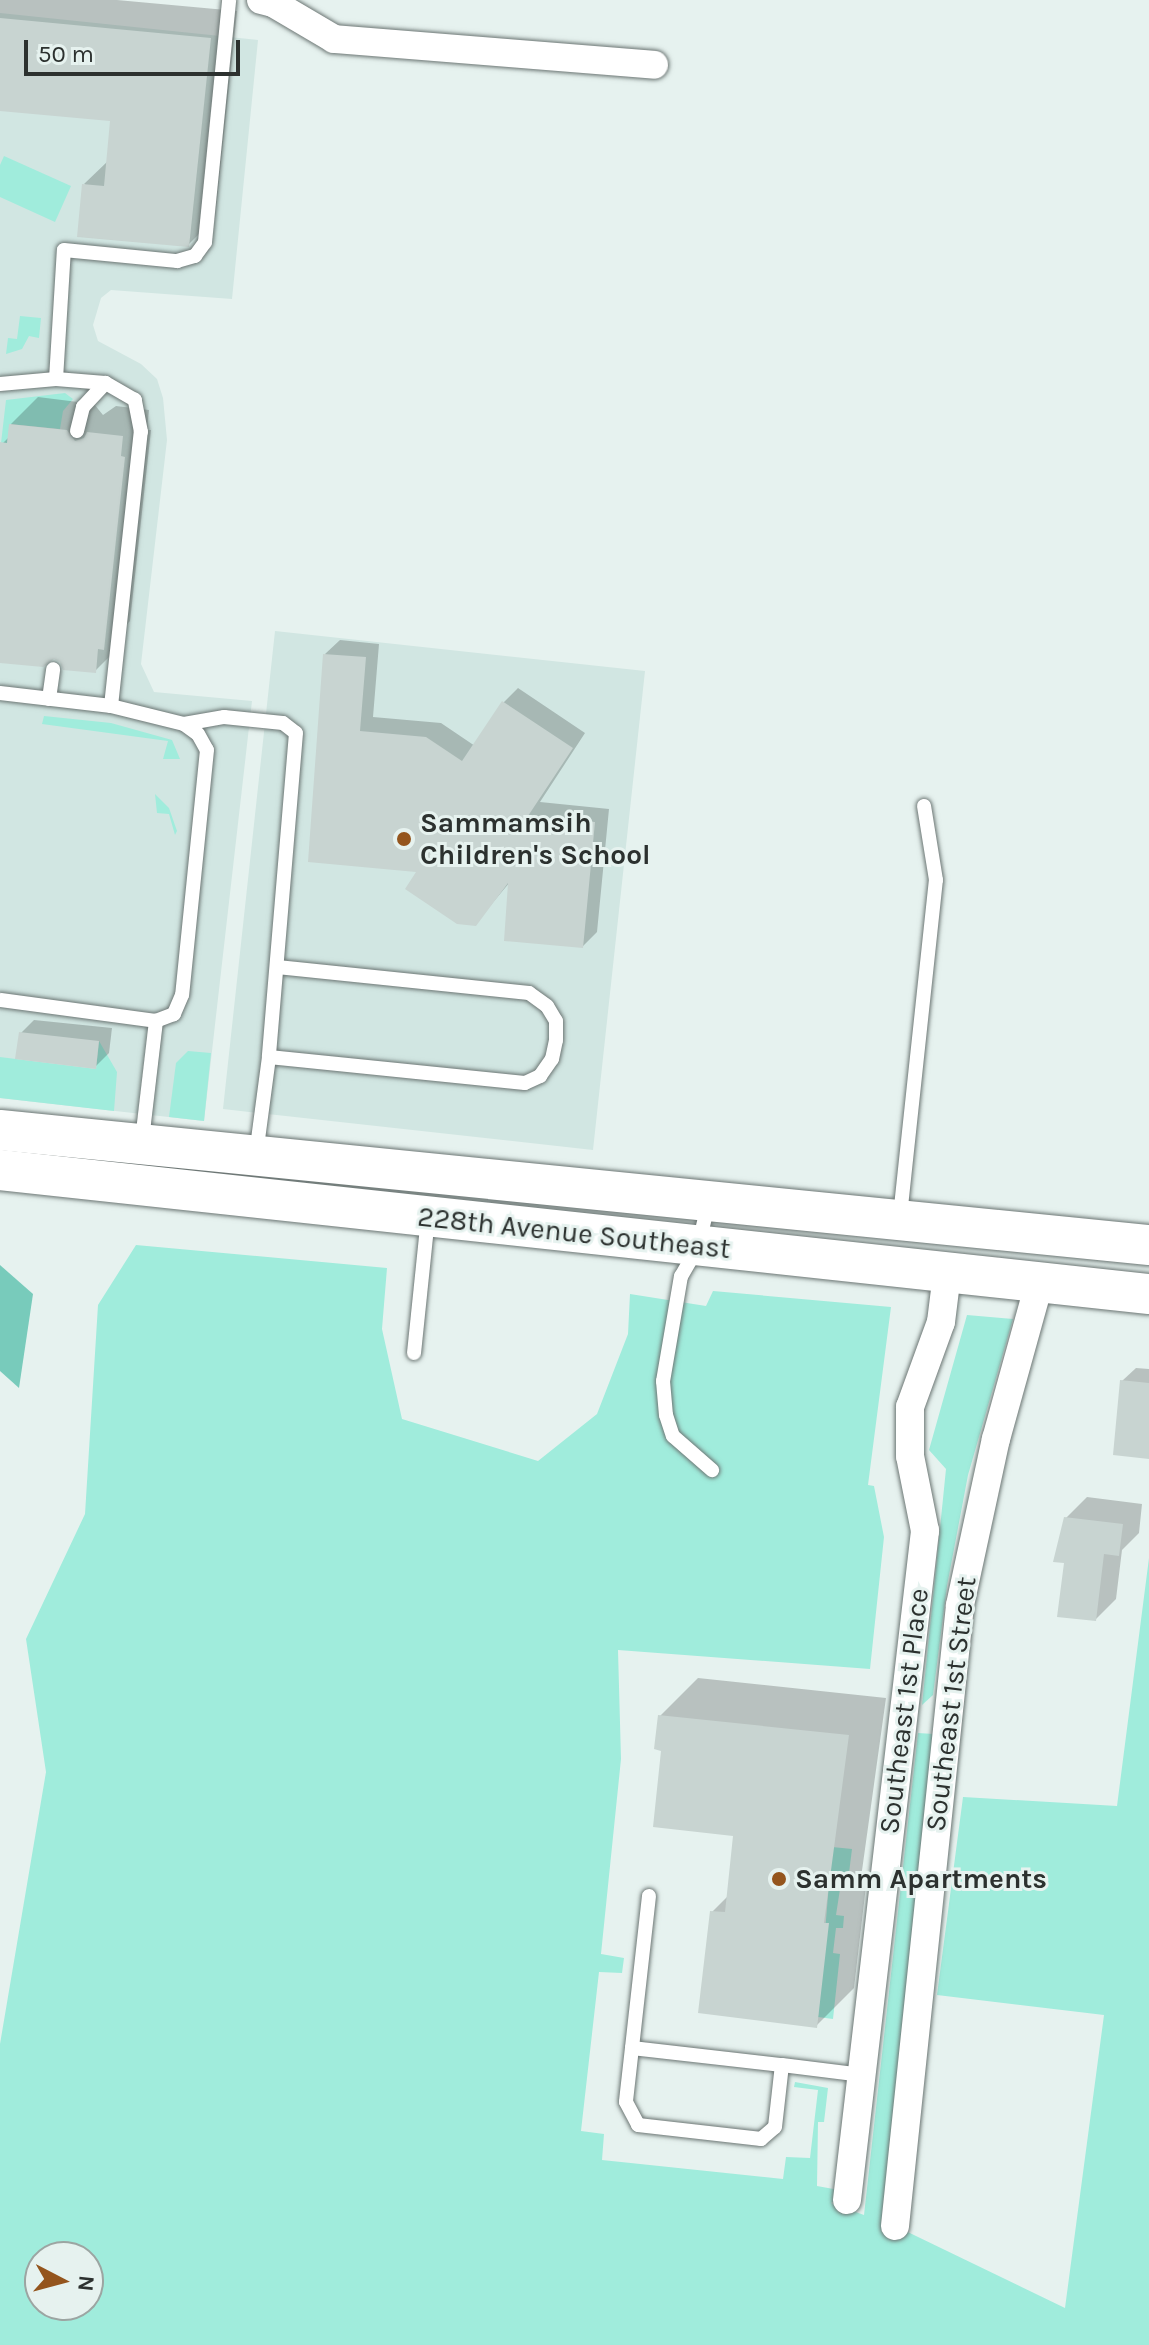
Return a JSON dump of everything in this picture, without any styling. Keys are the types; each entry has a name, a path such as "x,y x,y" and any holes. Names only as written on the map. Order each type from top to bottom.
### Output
{"main road":[{"name":"228th Avenue Southeast","path":"0,1130 1149,1245"},
{"name":"228th Avenue Southeast","path":"0,1170 1149,1294"}],"street":[{"path":"261,0 273,3 334,39 654,65"},
{"name":"Southeast 1st Place","path":"847,2200 925,1531 910,1456 910,1407 941,1322 947,1274"},
{"name":"Southeast 1st Street","path":"895,2226 960,1605 996,1439 1039,1284"}],"lane":[{"path":"56,379 64,250 177,261 195,256 205,242 229,0"},
{"path":"0,384 56,379 105,383 135,400 141,432 111,706"},
{"path":"77,431 83,407 105,383"},
{"path":"49,699 53,669"},
{"path":"0,693 111,706 184,724 198,734 207,750 180,1006 174,1014 156,1021 17,1005 0,1000"},
{"path":"184,724 224,717 283,723 296,733 269,1057 256,1157"},
{"path":"899,1221 936,880 924,806"},
{"path":"269,1057 525,1083 540,1076 552,1059 556,1040 556,1021 547,1006 529,993 277,967"},
{"path":"142,1144 156,1021"},
{"path":"708,1203 698,1247 681,1276 663,1381 666,1415 673,1436 712,1470"},
{"path":"414,1353 428,1217"},
{"path":"649,1896 626,2102 638,2125 761,2139 775,2127 782,2065"},
{"path":"632,2048 862,2075"}],"shaded area":[{"path":"0,13 258,40 232,299 111,290 101,298 93,325 98,341 141,364 157,379 163,398 167,440 141,664 154,692 252,701 204,1121 0,1098"},
{"path":"4,156 71,186 55,222 0,197 0,165"},
{"path":"20,316 41,318 39,338 29,336 22,349 6,354 8,338 17,339"},
{"path":"65,393 73,399 63,411 60,429 10,424 7,443 1,443 6,400"},
{"path":"275,631 645,671 593,1150 223,1109"},
{"path":"44,716 111,723 172,740 180,759 163,759 168,741 42,724"},
{"path":"155,794 169,808 177,831 175,835 169,814 157,813"},
{"path":"99,1041 117,1072 114,1111 0,1098 0,1057 96,1069"},
{"path":"188,1051 211,1053 204,1121 169,1117 176,1063"},
{"path":"136,1245 387,1268 382,1329 402,1419 538,1461 597,1414 628,1334 630,1294 706,1306 713,1291 891,1307 868,1485 874,1486 884,1537 870,1669 618,1650 621,1759 601,1954 624,1958 622,1973 599,1972 581,2131 604,2134 602,2160 783,2179 786,2157 810,2158 818,2090 794,2087 795,2082 828,2088 824,2122 818,2122 817,2186 839,2190 840,2199 831,2203 864,2215 918,1733 934,1734 887,2222 1065,2308 1104,2015 937,1995 963,1797 1117,1806 1149,1558 1149,2345 0,2345 0,2044 46,1772 26,1639 85,1514 98,1305"},
{"path":"0,1265 33,1294 19,1388 0,1371"},
{"path":"967,1315 1013,1319 968,1475 947,1586 933,1695 922,1705 946,1469 929,1450"},
{"path":"832,1847 852,1849 847,1889 840,1889 836,1915 844,1916 843,1928 836,1928 833,1953 840,1954 833,2019 818,2017"}],"building":[{"path":"0,18 211,38 189,247 77,237 82,184 104,186 110,121 0,111"},
{"path":"9,424 67,430 75,441 84,438 87,432 123,436 121,456 125,457 104,650 98,649 96,673 63,670 60,662 54,659 43,667 0,663 0,442 7,443"},
{"name":"Sammamsih Children's School","path":"323,654 366,657 360,731 426,737 462,761 502,701 573,748 528,816 595,822 583,948 504,941 508,883 476,926 457,924 405,889 416,872 308,862"},
{"path":"19,1032 99,1041 96,1069 15,1059"},
{"path":"1120,1380 1149,1383 1149,1459 1113,1455"},
{"path":"1064,1517 1123,1524 1119,1556 1104,1554 1096,1621 1057,1617 1064,1563 1053,1562"},
{"name":"Samm Apartments","path":"658,1715 849,1735 824,1923 829,1923 817,2028 698,2013 710,1911 725,1912 733,1836 653,1827 661,1751 654,1749"}],"place":[{"name":"Sammamsih Children's School","path":"404,839"},
{"name":"Samm Apartments","path":"779,1879"}]}
